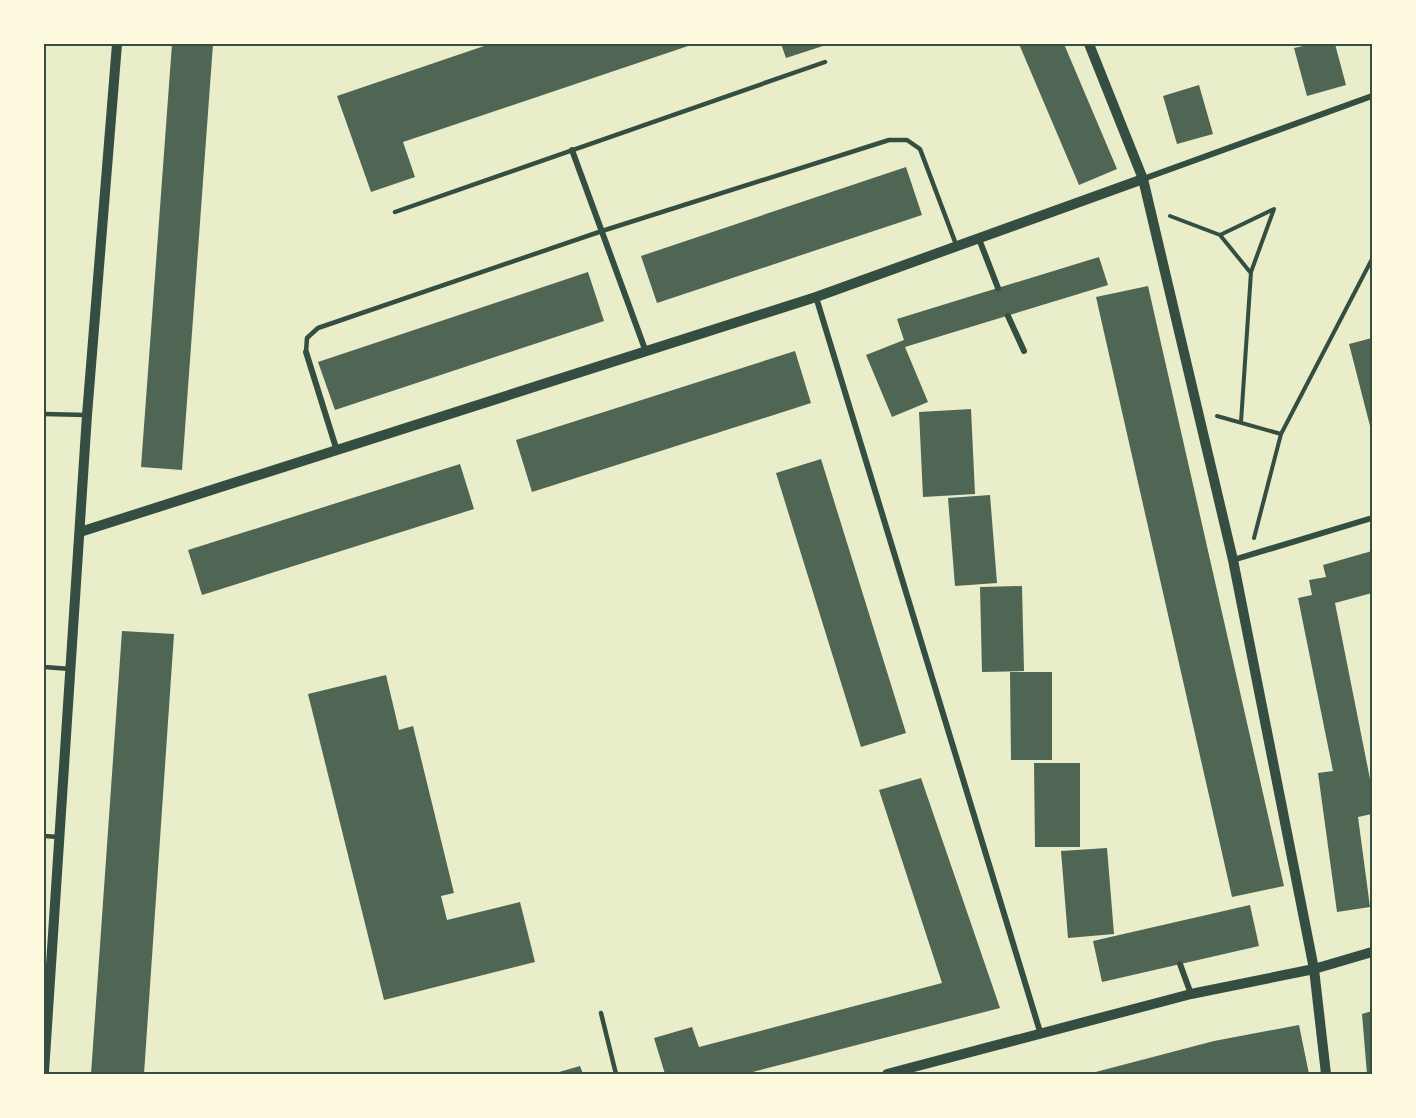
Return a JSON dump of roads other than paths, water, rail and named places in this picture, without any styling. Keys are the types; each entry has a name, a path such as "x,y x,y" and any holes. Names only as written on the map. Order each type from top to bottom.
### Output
{"street":[{"path":"44,1072 87,415 117,44"},
{"path":"1089,44 1143,179 1233,560 1314,969 1326,1074"},
{"path":"80,532 816,297 1372,96"},
{"path":"572,150 646,352"},
{"path":"979,239 998,288"},
{"path":"816,297 1041,1035"},
{"path":"1008,316 1024,351"},
{"path":"306,352 338,451"},
{"path":"1233,560 1372,518"},
{"path":"887,1074 1191,994 1314,969 1372,952"},
{"path":"1180,964 1191,994"}],"lane":[{"path":"395,212 825,62"},
{"path":"306,352 307,338 318,328 602,231 889,141 907,140 920,150 957,247"},
{"path":"44,414 87,415"},
{"path":"44,667 71,669"},
{"path":"44,836 59,837"},
{"path":"601,1013 616,1074"}]}
